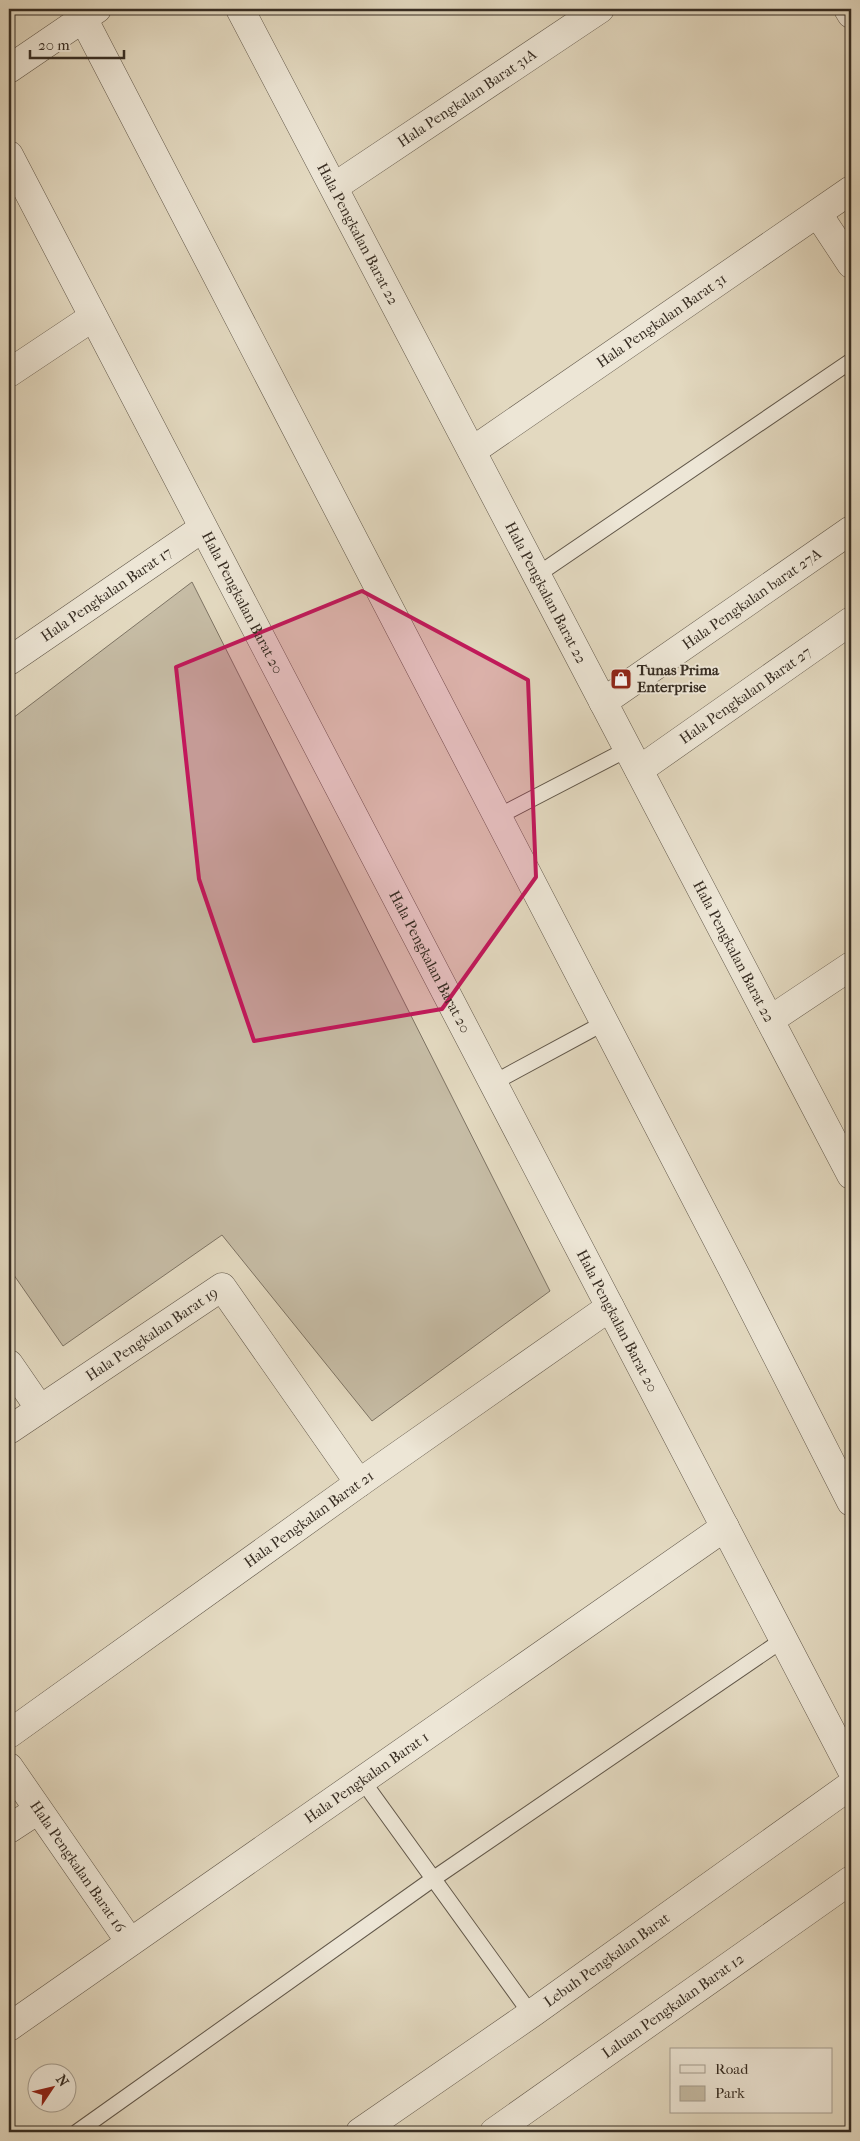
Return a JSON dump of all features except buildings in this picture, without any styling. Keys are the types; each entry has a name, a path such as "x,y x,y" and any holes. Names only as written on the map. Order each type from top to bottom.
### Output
{"street":[{"name":"Hala Pengkalan Barat 22","path":"240,9 851,1175"},
{"name":"Hala Pengkalan Barat 31A","path":"334,188 600,9"},
{"path":"848,9 851,14"},
{"path":"9,70 90,13 497,817 851,1502"},
{"name":"Hala Pengkalan Barat 20","path":"9,155 851,1769"},
{"name":"Hala Pengkalan Barat 31","path":"472,451 851,190"},
{"path":"818,214 851,264"},
{"path":"9,373 93,317"},
{"name":"Hala Pengkalan Barat 17","path":"9,661 204,528"},
{"name":"Hala Pengkalan barat 27A","path":"603,702 851,530"},
{"name":"Hala Pengkalan Barat 27","path":"634,759 851,621"},
{"path":"770,1020 851,966"},
{"name":"Hala Pengkalan Barat 19","path":"9,1430 222,1287 359,1483"},
{"name":"Hala Pengkalan Barat 21","path":"9,1734 359,1483 610,1307"},
{"path":"9,1364 40,1409"},
{"name":"Hala Pengkalan Barat 1","path":"9,2027 725,1527"},
{"name":"Hala Pengkalan Barat 16","path":"9,1767 130,1942"},
{"name":"Lebuh Pengkalan Barat","path":"360,2132 530,2014 851,1785"},
{"path":"9,1829 38,1810"},
{"name":"Laluan Pengkalan Barat 12","path":"494,2132 851,1880"}],"lane":[{"path":"537,575 851,361"},
{"path":"497,817 634,759"},
{"path":"493,1083 604,1023"},
{"path":"76,2132 433,1879 784,1639"},
{"path":"362,1780 530,2014"}],"highlighted area":[{"path":"362,591 528,680 536,877 442,1009 254,1041 199,879 176,667"}],"green space":[{"path":"192,582 550,1291 372,1421 222,1235 63,1346 9,1268 9,721"}],"place":[{"name":"Tunas Prima Enterprise","path":"621,679"}]}
